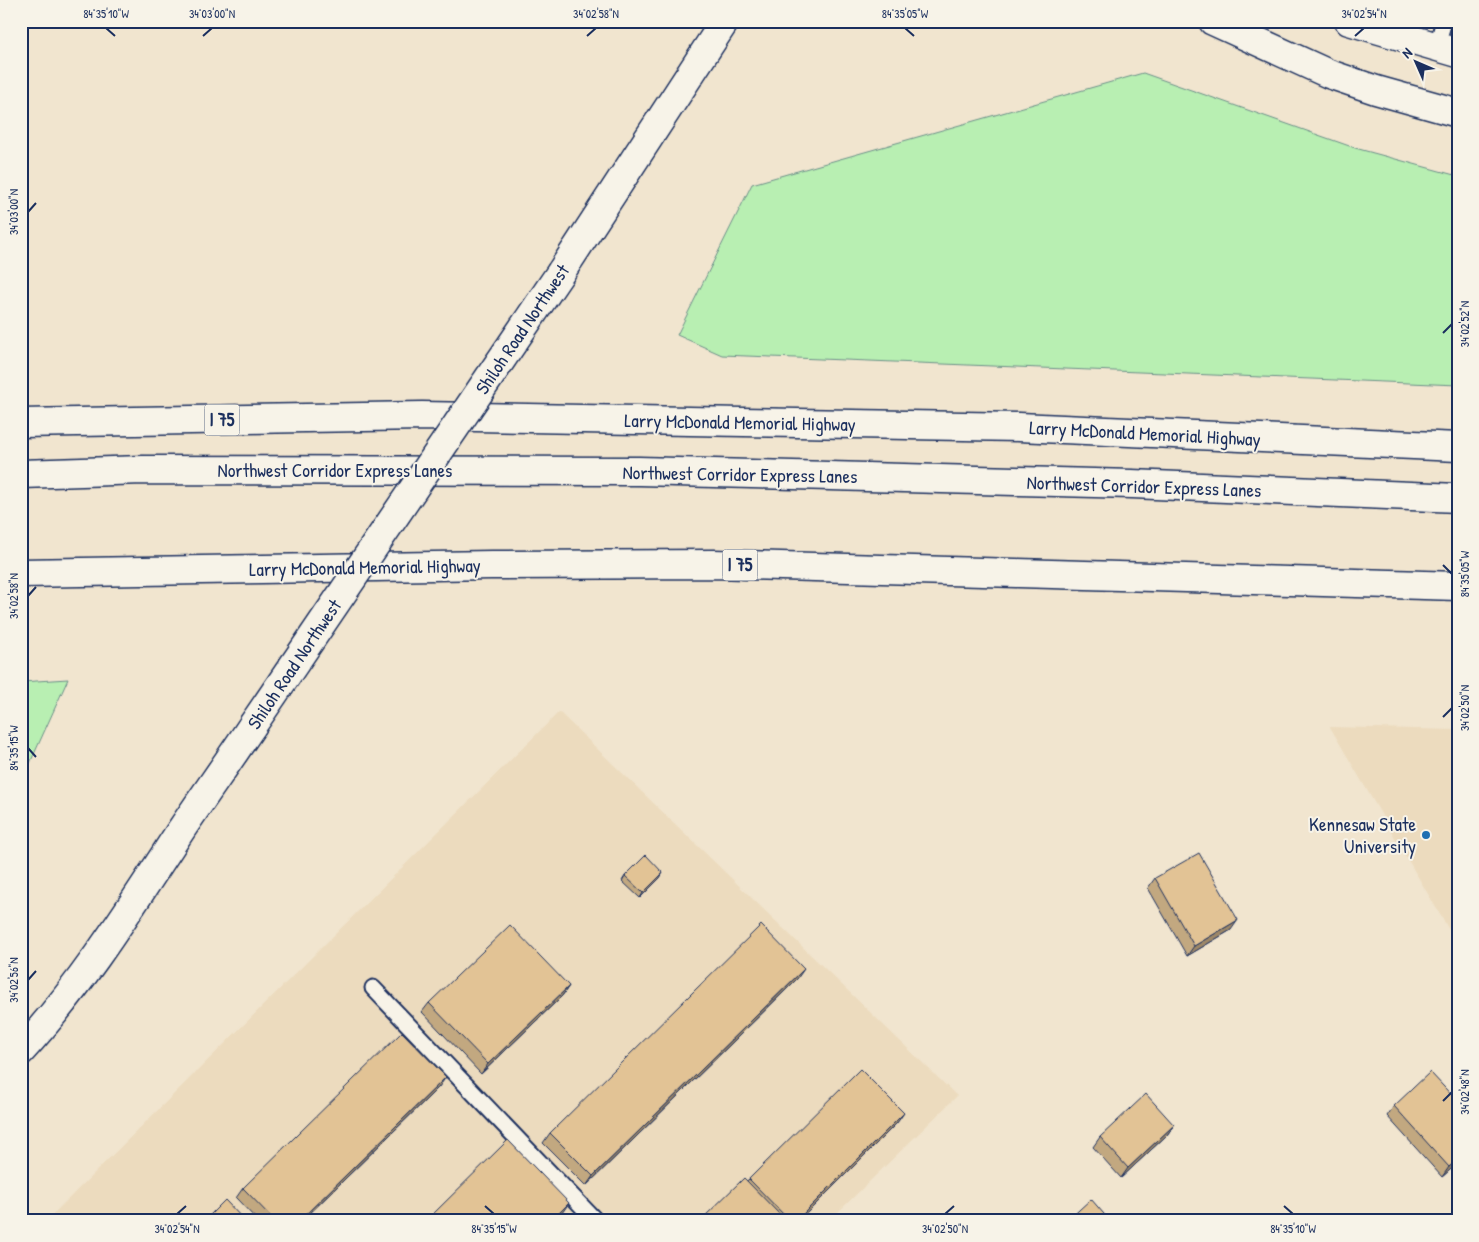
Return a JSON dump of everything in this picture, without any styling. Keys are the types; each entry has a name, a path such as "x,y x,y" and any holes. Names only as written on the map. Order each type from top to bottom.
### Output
{"main road":[{"name":"Shiloh Road Northwest","path":"21,1051 41,1030 126,916 180,831 561,272 725,21"},
{"path":"1213,21 1328,74 1376,90 1458,113"},
{"path":"1349,21 1447,50"},
{"name":"Larry McDonald Memorial Highway","path":"21,423 432,416 1020,427 1458,446"},
{"name":"Northwest Corridor Express Lanes","path":"21,474 143,470 639,471 1132,484 1458,498"},
{"name":"Larry McDonald Memorial Highway","path":"21,573 501,565 714,564 1458,586"}],"lane":[{"path":"1444,21 1447,50"},
{"path":"373,988 596,1221"}],"shaded area":[{"path":"559,712 957,1096 829,1221 46,1221"},
{"name":"Kennesaw State University","path":"1330,727 1458,730 1458,943 1455,940"}],"green space":[{"path":"1143,73 1355,148 1458,176 1458,385 722,355 677,335 752,184"},
{"path":"68,679 21,783 21,682"}],"building":[{"path":"1199,853 1238,920 1194,946 1155,878"},
{"path":"646,855 663,873 643,893 625,876"},
{"path":"510,925 569,986 488,1064 429,1003"},
{"path":"761,925 804,969 593,1176 550,1133"},
{"path":"402,1032 446,1077 299,1221 275,1221 243,1188"},
{"path":"860,1069 904,1113 796,1221 790,1221 749,1179"},
{"path":"1430,1072 1458,1102 1458,1159 1449,1167 1394,1106"},
{"path":"1146,1094 1174,1125 1128,1168 1100,1137"},
{"path":"508,1140 569,1203 551,1221 427,1220"},
{"path":"744,1178 786,1221 700,1221"},
{"path":"1091,1199 1110,1221 1067,1221"},
{"path":"225,1200 245,1221 204,1221"}],"place":[{"name":"Kennesaw State University","path":"1426,835"}]}
